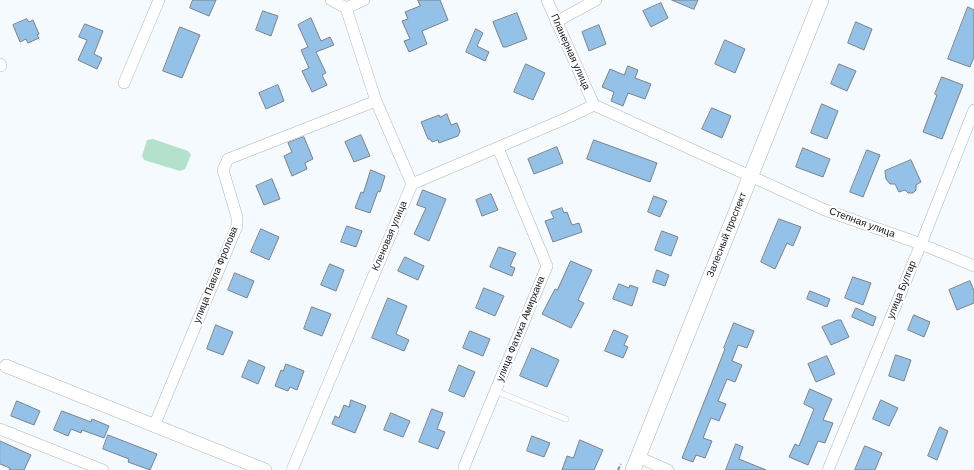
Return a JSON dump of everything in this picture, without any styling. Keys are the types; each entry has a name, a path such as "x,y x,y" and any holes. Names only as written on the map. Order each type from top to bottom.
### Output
{"main road":[{"name":"Залесный проспект","path":"635,464 821,0"}],"street":[{"path":"124,83 159,0"},
{"path":"331,0 346,8 376,101 412,184 498,148 594,105"},
{"path":"346,8 364,0"},
{"name":"Планерная улица","path":"547,0 594,105"},
{"path":"556,22 596,0"},
{"name":"улица Павла Фролова","path":"154,426 237,226 237,217 223,170 228,159 376,101"},
{"name":"Степная улица","path":"594,105 825,210 921,244 974,266"},
{"name":"улица Булгар","path":"828,470 921,244 974,110"},
{"name":"улица Фатиха Амирхана","path":"465,468 547,266 498,148"},
{"name":"Кленовая улица","path":"292,470 412,184"},
{"path":"3,365 265,470"},
{"path":"0,429 103,470"},
{"path":"635,464 668,470"}],"lane":[{"path":"495,391 566,419"}],"green space":[{"path":"153,139 188,151 191,155 185,169 180,171 144,160 142,156 147,140"}],"building":[{"path":"193,0 216,0 209,16 190,8"},
{"path":"418,0 440,0 448,20 422,31 427,44 409,52 404,41 410,39 402,21 408,19 405,12 420,6"},
{"path":"672,0 698,0 694,9"},
{"path":"661,3 668,18 651,27 643,11"},
{"path":"968,7 974,10 974,57 970,67 948,59"},
{"path":"263,11 278,16 271,36 256,30"},
{"path":"517,13 527,39 503,47 493,22"},
{"path":"311,18 321,41 330,37 334,45 316,52 326,73 322,75 327,85 312,92 302,71 309,68 301,50 308,47 298,25"},
{"path":"27,19 29,22 33,20 39,34 37,35 39,38 28,43 26,39 20,42 13,25"},
{"path":"856,22 872,29 864,50 848,43"},
{"path":"85,24 103,31 94,54 102,58 97,69 78,60 87,40 79,37"},
{"path":"599,25 606,44 589,51 582,32"},
{"path":"180,27 200,35 182,78 163,71"},
{"path":"476,29 483,33 477,46 489,52 485,61 466,52"},
{"path":"725,40 745,49 735,73 715,64"},
{"path":"526,64 545,73 533,100 514,92"},
{"path":"839,64 856,71 847,91 831,84"},
{"path":"628,66 638,70 635,78 651,84 645,99 628,93 623,106 611,101 614,92 602,87 610,69 624,75"},
{"path":"942,77 963,85 942,139 923,132"},
{"path":"278,85 284,101 266,109 259,93"},
{"path":"822,104 838,111 827,139 811,133"},
{"path":"712,108 731,116 722,138 702,129"},
{"path":"447,114 451,125 457,123 460,131 458,136 439,143 438,140 432,142 428,139 421,122 439,115 440,117"},
{"path":"361,135 370,156 354,162 345,142"},
{"path":"304,137 313,159 305,163 307,169 292,176 284,156 292,152 288,143"},
{"path":"594,140 657,163 650,182 587,159"},
{"path":"557,147 563,163 534,174 528,159"},
{"path":"803,148 830,159 823,177 796,167"},
{"path":"867,150 880,155 863,197 850,192"},
{"path":"911,160 921,182 916,185 916,190 913,193 908,193 905,190 899,192 895,184 890,184 886,179 885,171"},
{"path":"371,170 385,176 380,192 378,191 370,213 355,208 361,192 363,193"},
{"path":"272,179 280,199 264,205 256,186"},
{"path":"423,190 446,199 429,241 414,234 426,208 417,205"},
{"path":"491,194 498,210 482,216 476,200"},
{"path":"654,196 667,201 660,217 648,212"},
{"path":"562,208 564,213 567,212 572,225 579,223 582,232 553,242 545,221 554,218 551,212"},
{"path":"779,219 801,227 793,246 787,243 775,269 761,262"},
{"path":"347,226 362,231 356,247 341,242"},
{"path":"261,229 279,237 269,260 251,252"},
{"path":"662,231 678,237 671,256 655,250"},
{"path":"499,247 516,253 510,266 515,268 512,276 490,267"},
{"path":"405,257 424,266 418,280 398,271"},
{"path":"571,261 592,270 578,300 584,303 571,328 542,314 555,289 557,290"},
{"path":"330,264 344,270 336,291 321,285"},
{"path":"657,270 669,275 665,286 653,282"},
{"path":"235,273 254,281 247,298 228,290"},
{"path":"853,277 871,283 863,305 845,298"},
{"path":"970,281 974,291 974,303 957,310 949,290"},
{"path":"619,284 629,288 630,285 638,288 632,306 613,299"},
{"path":"484,288 504,296 495,316 476,308"},
{"path":"810,291 830,299 827,307 807,299"},
{"path":"388,298 407,306 396,334 409,340 404,351 372,338"},
{"path":"312,307 331,314 322,336 304,329"},
{"path":"856,308 876,317 873,326 852,317"},
{"path":"914,315 930,322 924,337 908,330"},
{"path":"841,320 849,337 831,345 822,327"},
{"path":"734,323 754,331 747,348 738,345 732,361 742,365 735,382 727,379 718,401 726,404 719,421 711,418 703,438 712,441 705,458 696,455 693,462 682,458"},
{"path":"216,325 233,332 223,355 207,349"},
{"path":"614,330 628,336 624,345 628,347 623,358 605,351"},
{"path":"470,331 490,339 483,356 463,348"},
{"path":"532,348 559,360 547,387 520,376"},
{"path":"896,355 911,360 904,381 889,376"},
{"path":"827,356 835,374 816,382 808,364"},
{"path":"249,360 265,367 258,384 242,377"},
{"path":"286,364 304,371 297,390 290,387 288,391 275,386 281,370 283,371"},
{"path":"459,365 475,372 464,397 449,391"},
{"path":"810,389 832,399 823,420 833,423 825,443 818,441 808,465 789,457 795,444 799,446 814,409 804,404"},
{"path":"351,400 366,406 355,433 332,424 335,416 339,418 344,405 349,407"},
{"path":"881,400 898,408 889,426 873,419"},
{"path":"17,401 40,411 34,425 11,416"},
{"path":"432,409 443,413 437,429 445,432 438,449 419,442"},
{"path":"62,411 91,422 92,419 109,426 104,438 82,430 81,433 71,429 68,436 54,430"},
{"path":"391,413 410,421 403,437 384,430"},
{"path":"940,427 948,431 937,460 928,456"},
{"path":"108,435 157,454 150,470 128,462 129,459 103,449"},
{"path":"532,436 550,443 544,457 527,451"},
{"path":"580,440 603,450 594,470 562,470 567,456 573,458"},
{"path":"0,441 31,455 24,470 9,470 10,468 0,464"},
{"path":"736,444 743,447 739,459 766,470 726,470"},
{"path":"865,446 882,453 875,470 855,470"}]}
